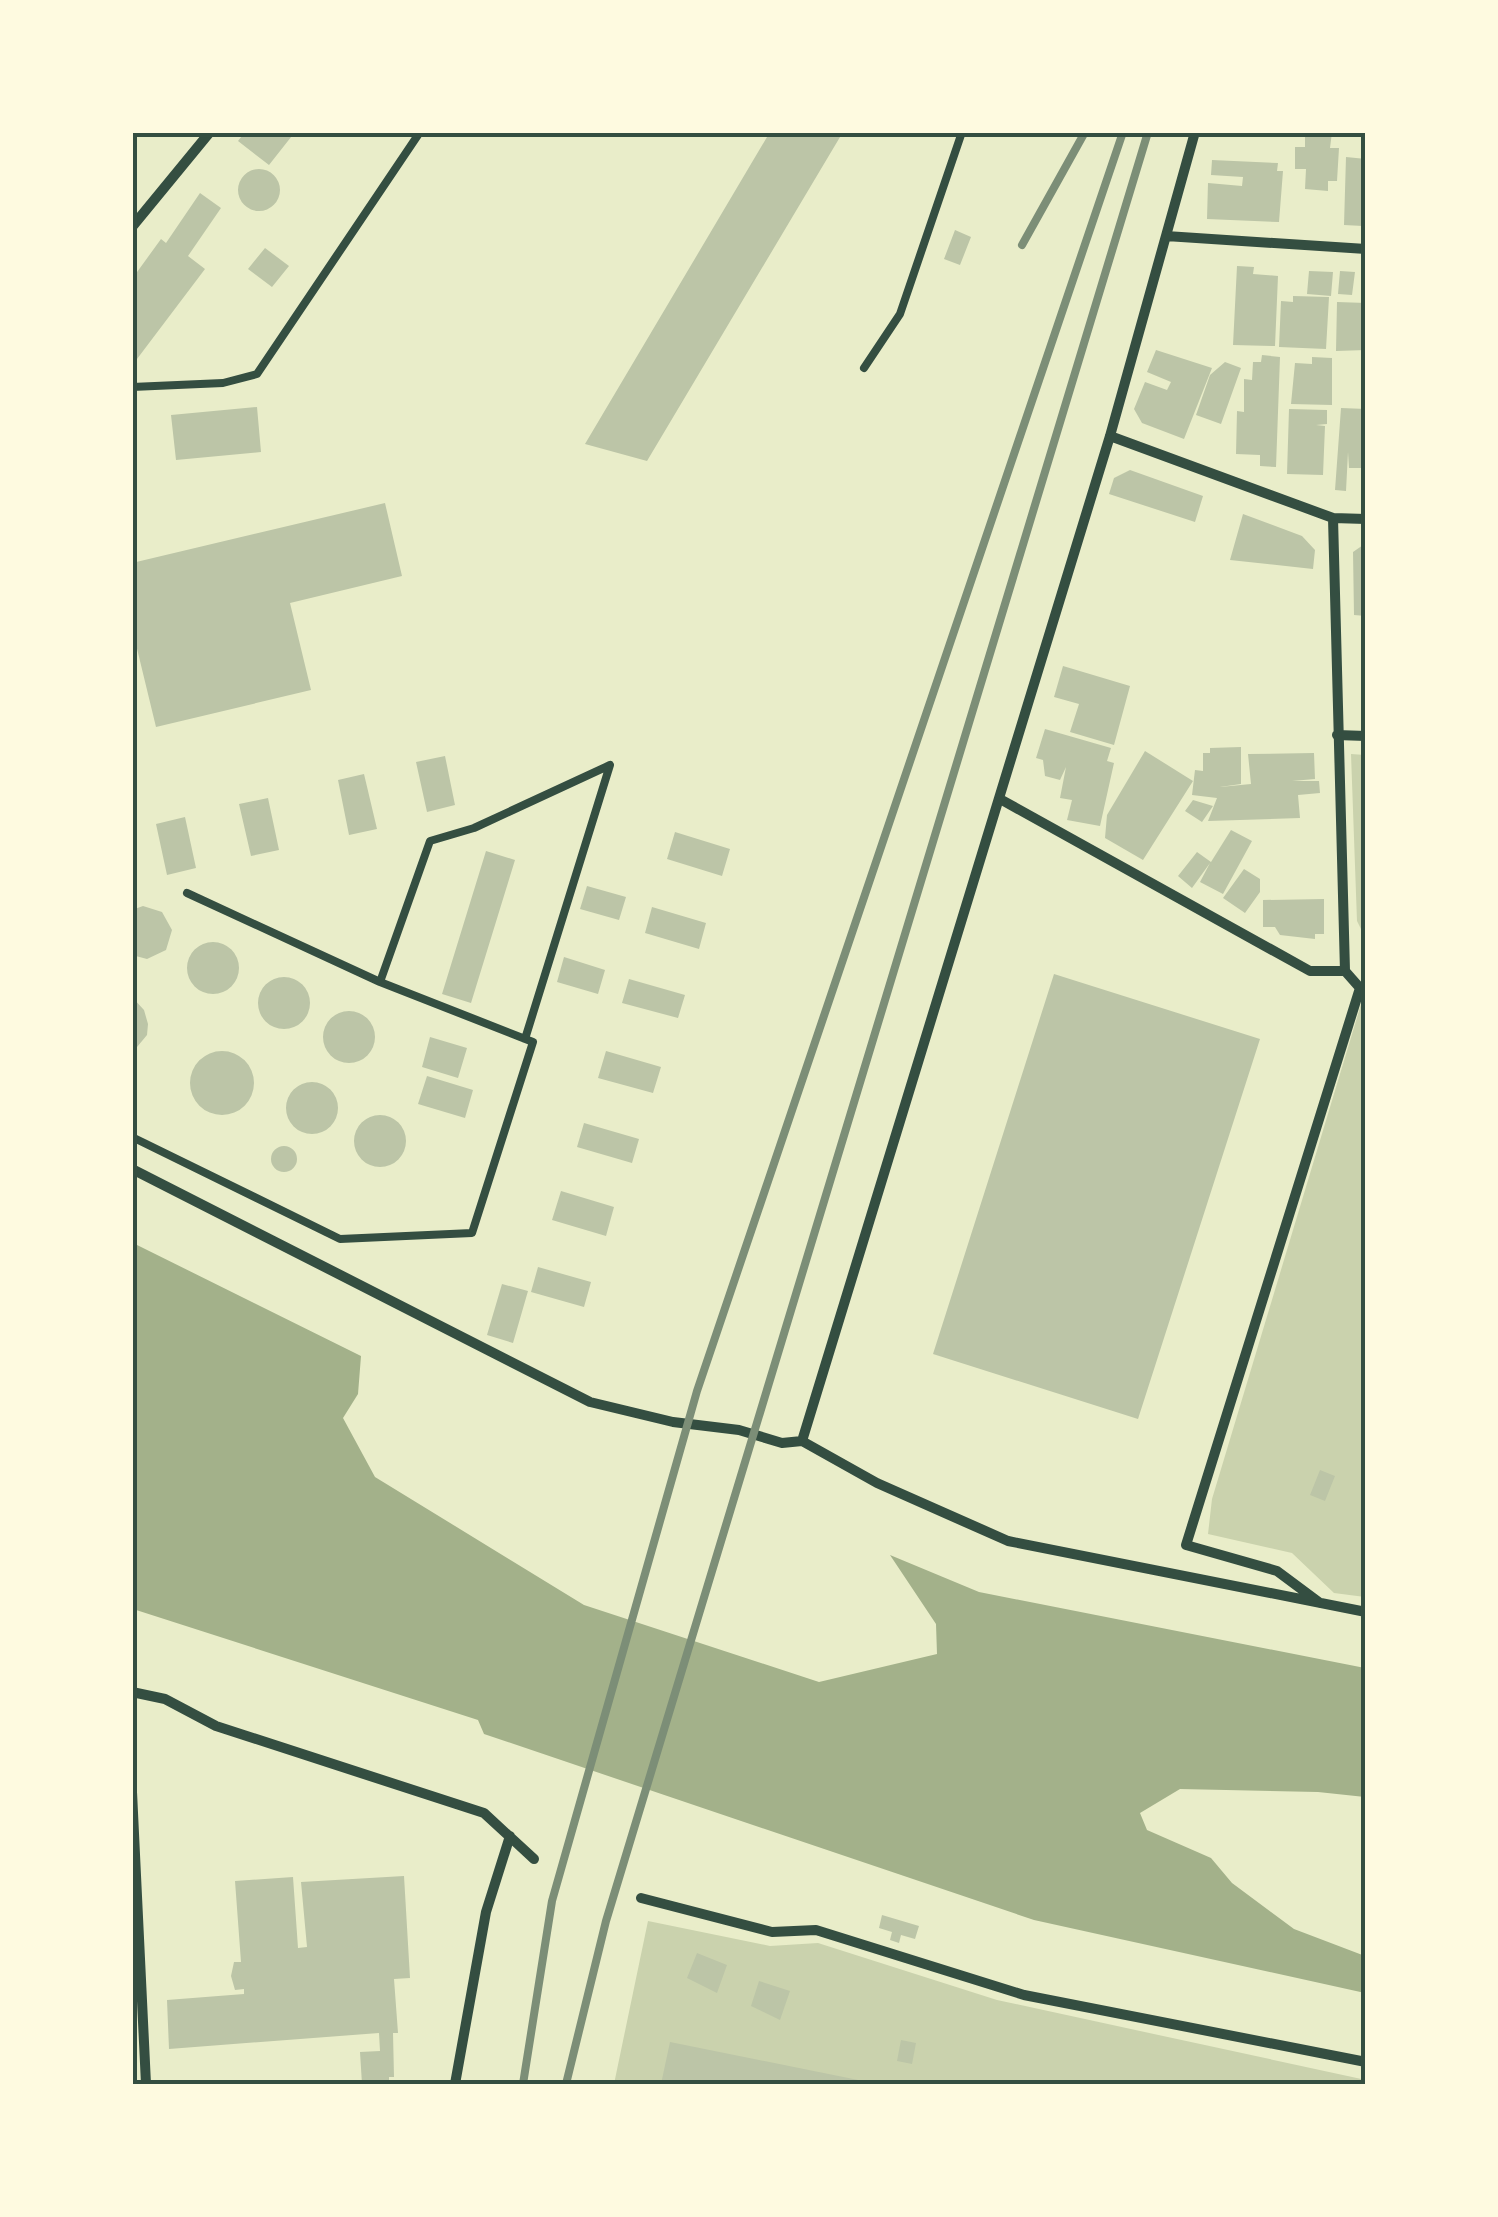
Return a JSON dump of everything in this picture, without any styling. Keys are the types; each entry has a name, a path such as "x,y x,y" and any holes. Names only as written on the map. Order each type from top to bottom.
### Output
{"street":[{"path":"132,227 210,132"},
{"path":"802,1441 1110,436 1195,132"},
{"path":"1166,236 1366,249"},
{"path":"1110,436 1333,518 1366,519"},
{"path":"1325,1606 1277,1571 1186,1545 1360,988 1345,971 1333,518"},
{"path":"1338,735 1366,736"},
{"path":"1000,799 1310,971 1345,971"},
{"path":"132,1169 590,1402 673,1422 739,1430 782,1443 802,1441 876,1483 1008,1541 1366,1612"},
{"path":"132,1692 166,1700 216,1726 484,1813 534,1859"},
{"path":"132,1792 146,2084"},
{"path":"454,2084 486,1912 510,1836"},
{"path":"642,1898 772,1932 816,1930 1024,1995 1366,2062"}],"lane":[{"path":"132,387 223,383 257,374 420,132"},
{"path":"864,368 900,314 962,132"},
{"path":"380,982 430,841 474,828 610,765 524,1039"},
{"path":"132,1137 340,1239 472,1233 533,1042 380,982 186,893"}],"shaded area":[{"path":"1351,754 1365,755 1365,937 1357,921"},
{"path":"1365,991 1365,1597 1334,1593 1292,1553 1208,1534 1212,1499"},
{"path":"133,1243 361,1356 358,1394 343,1418 375,1477 584,1605 819,1682 937,1654 936,1624 890,1555 979,1592 1365,1668 1365,1797 1180,1789 1140,1813 1147,1830 1211,1858 1232,1883 1294,1929 1365,1956 1365,1993 1034,1920 484,1734 478,1720 133,1609"},
{"path":"648,1921 770,1946 818,1943 997,2000 1366,2080 1365,2084 614,2084"}],"building":[{"path":"245,132 295,132 269,165 238,141"},
{"path":"770,132 843,132 647,461 585,444"},
{"path":"1305,132 1332,132 1330,148 1339,148 1337,181 1328,181 1328,191 1305,189 1306,169 1295,169 1295,147 1305,147"},
{"path":"1346,157 1366,159 1363,226 1344,225"},
{"path":"1212,160 1278,163 1277,171 1283,171 1279,222 1207,219 1208,183 1242,186 1243,177 1211,175"},
{"path":"259,169 274,175 280,190 274,205 259,211 244,205 238,190 244,175"},
{"path":"200,193 221,208 188,256 205,269 137,359 132,355 132,279 161,239 166,243"},
{"path":"955,230 971,237 960,265 944,259"},
{"path":"265,248 289,266 272,287 248,269"},
{"path":"1237,266 1254,267 1253,274 1278,276 1275,346 1233,345"},
{"path":"1309,271 1333,272 1331,296 1307,294"},
{"path":"1340,271 1355,272 1352,295 1338,294"},
{"path":"1293,296 1329,297 1326,349 1279,347 1281,301 1293,302"},
{"path":"1337,302 1366,303 1366,350 1336,351"},
{"path":"1156,350 1212,368 1184,439 1142,423 1134,409 1145,382 1167,390 1171,382 1147,372"},
{"path":"1262,355 1280,357 1276,467 1260,466 1260,455 1236,454 1237,411 1244,412 1244,379 1252,380 1253,362 1261,362"},
{"path":"1312,357 1332,358 1332,405 1291,404 1295,363 1312,364"},
{"path":"1225,362 1241,368 1221,424 1196,415 1210,375"},
{"path":"257,407 261,452 176,460 171,415"},
{"path":"1341,408 1366,409 1366,475 1361,475 1361,468 1349,468 1348,452 1346,491 1335,490"},
{"path":"1289,409 1327,410 1327,424 1316,425 1325,426 1323,475 1287,474"},
{"path":"1130,470 1203,496 1195,522 1109,494 1114,478"},
{"path":"385,503 402,576 290,603 311,690 156,727 132,628 132,563"},
{"path":"1243,514 1302,536 1315,550 1313,569 1230,560"},
{"path":"1366,543 1366,616 1354,615 1353,552"},
{"path":"1063,666 1130,686 1114,745 1070,732 1079,704 1054,697"},
{"path":"1045,729 1111,748 1107,761 1114,763 1100,826 1067,820 1072,800 1060,798 1066,767 1060,780 1045,776 1043,760 1036,758"},
{"path":"1241,747 1241,784 1220,787 1251,784 1248,754 1314,753 1315,779 1292,781 1319,781 1320,793 1298,795 1300,818 1208,821 1217,798 1192,795 1195,770 1203,771 1203,753 1210,753 1210,748"},
{"path":"1145,751 1193,781 1143,860 1105,838 1107,815"},
{"path":"445,756 455,805 427,812 416,762"},
{"path":"364,774 377,829 349,835 338,780"},
{"path":"268,798 279,850 251,856 239,804"},
{"path":"1193,800 1213,806 1202,822 1185,811"},
{"path":"185,817 196,868 167,875 156,824"},
{"path":"1231,830 1252,841 1223,894 1200,882 1210,863 1192,888 1178,876 1197,852 1211,862"},
{"path":"675,832 730,849 722,876 667,859"},
{"path":"486,851 515,860 471,1003 442,994"},
{"path":"1244,869 1260,879 1260,892 1245,913 1223,898"},
{"path":"587,886 626,897 619,920 580,909"},
{"path":"1324,899 1324,934 1315,934 1315,939 1280,935 1275,927 1263,927 1263,900"},
{"path":"143,906 162,912 172,930 166,950 147,959 132,955 132,910"},
{"path":"652,907 706,923 699,949 645,933"},
{"path":"213,942 232,949 239,968 232,987 213,994 194,987 187,968 194,949"},
{"path":"564,957 605,970 598,994 557,982"},
{"path":"1054,974 1260,1039 1138,1419 933,1354"},
{"path":"284,977 303,984 310,1003 303,1022 284,1029 265,1022 258,1003 265,984"},
{"path":"629,979 685,995 678,1018 622,1003"},
{"path":"132,997 144,1010 148,1024 147,1035 132,1053"},
{"path":"349,1011 368,1018 375,1037 368,1056 349,1063 330,1056 323,1037 330,1018"},
{"path":"430,1037 467,1048 458,1078 422,1067"},
{"path":"222,1051 245,1060 254,1083 245,1106 222,1115 199,1106 190,1083 199,1060"},
{"path":"606,1051 661,1067 653,1093 598,1078"},
{"path":"427,1076 473,1090 465,1118 418,1104"},
{"path":"312,1082 331,1089 338,1108 331,1127 312,1134 293,1127 286,1108 293,1089"},
{"path":"380,1115 399,1122 406,1141 399,1160 380,1167 361,1160 354,1141 361,1122"},
{"path":"584,1123 639,1139 632,1163 577,1147"},
{"path":"284,1146 293,1150 297,1159 293,1168 284,1172 275,1168 271,1159 275,1150"},
{"path":"561,1191 614,1207 606,1236 552,1220"},
{"path":"538,1267 591,1282 584,1307 531,1292"},
{"path":"502,1284 528,1291 513,1343 487,1335"},
{"path":"1320,1470 1335,1476 1325,1501 1310,1495"},
{"path":"404,1876 410,1978 394,1979 398,2033 393,2033 394,2077 389,2077 389,2084 362,2084 360,2052 380,2051 379,2033 169,2049 167,2000 244,1994 244,1989 235,1990 231,1976 234,1962 241,1962 235,1881 293,1877 298,1948 307,1947 301,1882"},
{"path":"882,1915 919,1926 915,1939 901,1935 899,1943 890,1940 892,1932 879,1928"},
{"path":"697,1953 727,1965 717,1993 687,1978"},
{"path":"759,1981 790,1991 780,2020 751,2006"},
{"path":"901,2040 916,2043 912,2064 897,2061"},
{"path":"670,2042 873,2083 873,2084 661,2084"}],"railway":[{"path":"1022,245 1085,132"},
{"path":"523,2084 552,1901 697,1391 1123,132"},
{"path":"566,2084 606,1921 1148,132"}]}
